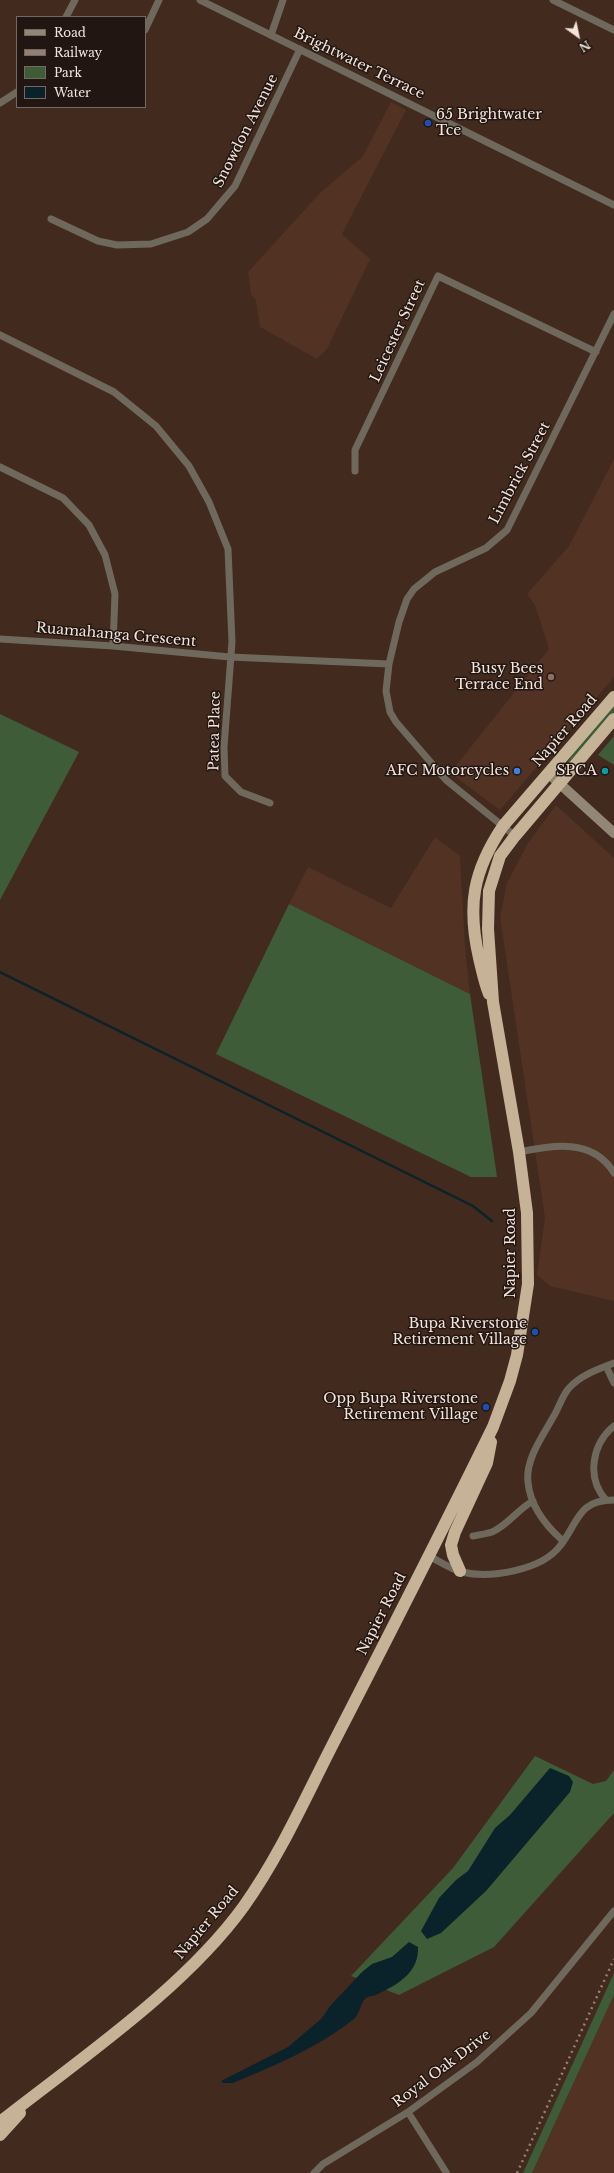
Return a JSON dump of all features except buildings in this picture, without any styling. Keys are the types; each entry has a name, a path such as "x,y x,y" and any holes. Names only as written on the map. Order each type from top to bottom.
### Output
{"highway":[{"name":"Napier Road","path":"0,2122 131,2019 209,1947 244,1906 279,1849 429,1556 493,1427 510,1381 517,1355 528,1284 527,1213 519,1152 493,1002 487,987 478,954 473,927 472,908 482,862 490,845 503,826 614,697"},
{"name":"Napier Road","path":"493,1002 494,988 488,928 489,891 500,856 559,783 614,719"},
{"path":"460,1571 453,1555 451,1545 454,1532 487,1462 493,1427"},
{"path":"0,2135 38,2092"}],"main road":[{"path":"548,773 614,833"}],"street":[{"path":"67,16 75,0"},
{"path":"146,28 159,0"},
{"name":"Brightwater Terrace","path":"200,0 614,205"},
{"path":"271,35 283,0"},
{"path":"553,0 614,30"},
{"name":"Snowdon Avenue","path":"52,219 98,241 117,245 151,244 188,232 207,219 235,186 300,49"},
{"path":"0,103 16,93"},
{"name":"Leicester Street","path":"355,471 355,450 438,276 596,352"},
{"name":"Limbrick Street","path":"515,836 446,780 396,722 387,701 389,664 402,612 414,589 435,572 486,548 506,530 614,314"},
{"path":"0,335 114,392 156,426 189,466 209,502 228,549 232,642 230,657"},
{"path":"0,467 63,498 89,525 106,555 115,594 113,646"},
{"name":"Ruamahanga Crescent","path":"0,639 113,646 230,657 389,664"},
{"name":"Patea Place","path":"230,657 224,747 225,776 241,792 270,803"},
{"path":"519,1152 566,1145 579,1146 594,1152 610,1166 614,1173"},
{"path":"563,1541 546,1524 533,1501 530,1494 527,1477 529,1467 546,1427 569,1389 591,1372 614,1363"},
{"path":"606,1366 614,1383"},
{"path":"606,1500 596,1485 594,1463 600,1442 614,1426"},
{"path":"429,1556 460,1571 473,1574 495,1575 518,1570 551,1556 563,1541 580,1512 592,1504 606,1500 614,1500"},
{"path":"473,1536 492,1532 500,1528 523,1507 533,1501"},
{"name":"Royal Oak Drive","path":"314,2173 323,2164 408,2112 477,2062 531,2013 614,1911"},
{"path":"408,2112 446,2172"}],"shaded area":[{"path":"391,102 406,110 342,234 370,259 327,349 317,359 260,327 256,301 251,294 248,272 320,193 363,156"},
{"path":"614,459 614,677 500,810 450,773 549,649 535,605 527,594 569,546"},
{"path":"556,805 614,858 614,1301 550,1286 537,1275 545,1218 500,917 507,883 528,843"},
{"path":"435,837 460,856 465,947 470,994 289,904 308,867 391,908"},
{"path":"614,1995 614,2173 532,2173"}],"green space":[{"path":"614,705 614,712 567,767 565,766 575,750"},
{"path":"0,714 79,752 0,900"},
{"path":"614,736 614,765 598,755"},
{"path":"289,904 470,994 497,1177 471,1177 216,1054"},
{"path":"535,1756 593,1784 606,1781 614,1770 614,1813 494,1947 399,1995 351,1976 453,1868"},
{"path":"614,1973 614,1995 532,2173 523,2173"}],"water":[{"path":"550,1768 569,1776 573,1782 570,1792 486,1891 441,1933 427,1939 421,1931 439,1898 456,1880 468,1871 495,1828 510,1815"},
{"path":"409,1942 418,1947 415,1963 411,1970 393,1986 378,1994 366,1998 354,2019 326,2039 280,2062 233,2083 223,2083 221,2081 288,2047 321,2019 331,2005 362,1972 372,1964 392,1957"}],"waterway":[{"path":"0,972 473,1206 492,1221"}],"railway":[{"path":"517,2173 614,1959"}],"place":[{"name":"65 Brightwater Tce","path":"428,123"},
{"name":"Busy Bees Terrace End","path":"551,677"},
{"name":"AFC Motorcycles","path":"517,771"},
{"name":"SPCA","path":"605,771"},
{"name":"Bupa Riverstone Retirement Village","path":"535,1332"},
{"name":"Opp Bupa Riverstone Retirement Village","path":"486,1407"}]}
